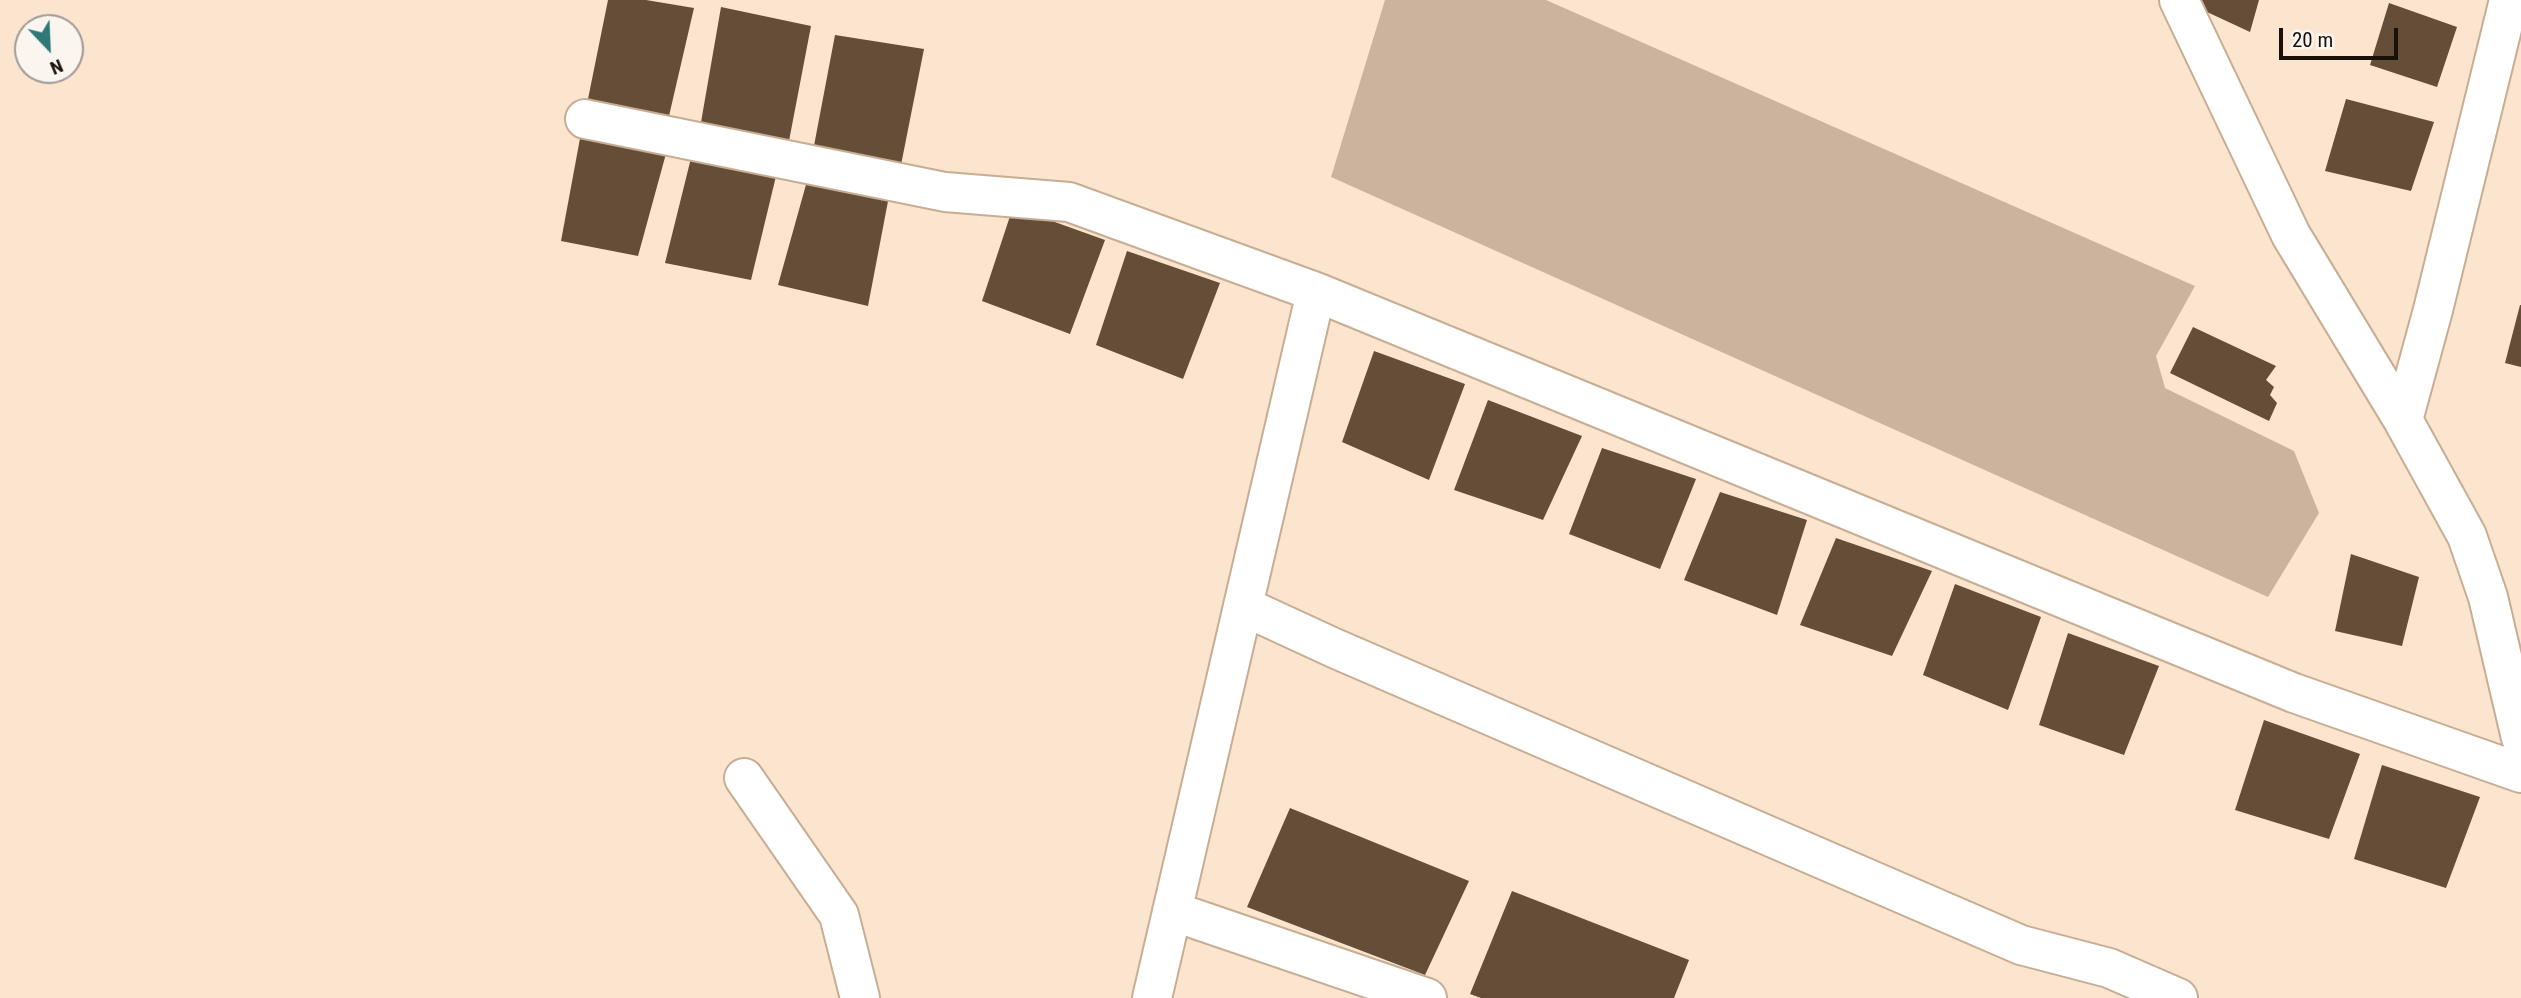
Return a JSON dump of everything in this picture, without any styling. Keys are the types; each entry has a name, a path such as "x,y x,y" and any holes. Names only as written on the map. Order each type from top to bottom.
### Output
{"street":[{"path":"2179,0 2291,235 2403,420 2467,536 2488,597 2521,738"},
{"path":"2403,420 2430,323 2509,0"},
{"path":"585,118 945,192 1069,202 1316,292 2294,693 2521,773"},
{"path":"1152,998 1316,292"},
{"path":"1243,606 1334,648 2021,945 2109,968 2178,998"},
{"path":"744,778 839,915 860,998"},
{"path":"1172,911 1427,998"}],"shaded area":[{"path":"1385,0 1546,0 2195,286 2156,356 2165,388 2294,451 2319,513 2268,597 1331,177"}],"building":[{"path":"608,0 646,0 694,8 669,116 588,99"},
{"path":"2194,0 2259,0 2250,32 2192,5"},
{"path":"2389,3 2457,27 2437,87 2370,65"},
{"path":"721,7 811,26 789,141 700,128"},
{"path":"835,35 924,49 901,165 813,151"},
{"path":"2346,99 2434,122 2411,191 2325,171"},
{"path":"581,133 667,150 638,256 561,241"},
{"path":"691,158 777,172 751,280 665,263"},
{"path":"807,181 889,196 868,306 778,285"},
{"path":"1013,207 1105,240 1070,334 982,301"},
{"path":"1127,251 1220,283 1183,379 1096,345"},
{"path":"2521,305 2521,367 2505,363"},
{"path":"2193,327 2276,366 2266,380 2274,387 2270,395 2277,403 2269,421 2170,373"},
{"path":"1374,351 1465,384 1429,480 1342,442"},
{"path":"1488,400 1582,436 1543,520 1454,490"},
{"path":"1602,448 1696,479 1660,569 1569,534"},
{"path":"1720,492 1807,520 1777,615 1684,580"},
{"path":"1836,538 1932,571 1892,656 1800,625"},
{"path":"2351,554 2419,577 2402,646 2335,631"},
{"path":"1955,584 2041,617 2008,710 1923,675"},
{"path":"2068,633 2159,666 2124,755 2039,725"},
{"path":"2264,720 2360,754 2329,839 2235,810"},
{"path":"2382,765 2480,797 2446,888 2354,859"},
{"path":"1290,808 1469,881 1425,975 1247,907"},
{"path":"1512,891 1689,960 1674,998 1481,998 1470,994"}]}
